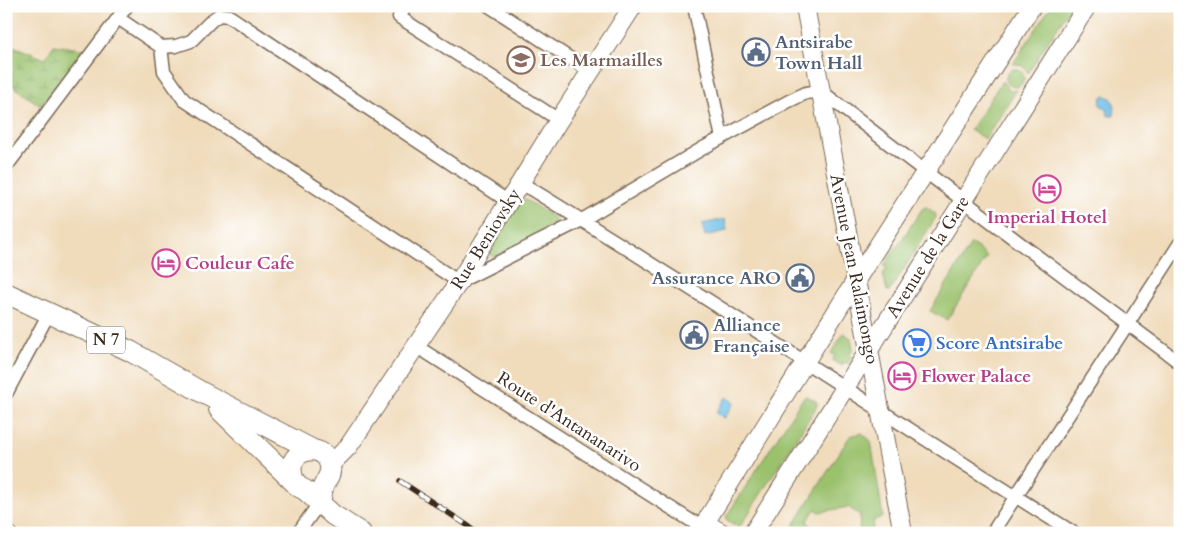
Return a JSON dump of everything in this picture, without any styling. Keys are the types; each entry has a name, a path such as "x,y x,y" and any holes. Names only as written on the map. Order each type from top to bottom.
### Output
{"main road":[{"name":"N 7","path":"6,293 130,351 203,393 320,452 327,458 330,465"},
{"name":"N 7","path":"203,393 311,490 333,515 361,533"},
{"path":"313,450 304,451 296,456 291,464 290,473 311,490 330,476 330,465"}],"street":[{"path":"406,6 399,16 559,120"},
{"path":"489,6 591,72"},
{"name":"Rue Beniovsky","path":"330,465 348,447 460,282 559,120 633,6"},
{"path":"694,6 722,138"},
{"name":"Avenue Jean Ralaimongo","path":"805,6 903,533"},
{"path":"722,533 705,523 856,280 1032,6"},
{"name":"Avenue de la Gare","path":"753,533 1087,6"},
{"path":"6,167 126,7"},
{"path":"118,18 161,46 176,46 191,41 219,15 229,16 509,202"},
{"path":"161,46 164,72 184,100 460,282 582,220 789,101 806,93 821,91 926,173 1180,363"},
{"path":"521,183 1074,533"},
{"path":"992,533 1180,243"},
{"path":"6,394 49,313"},
{"name":"Route d'Antananarivo","path":"416,346 693,522 705,523"},
{"path":"298,533 311,490"},
{"path":"6,530 10,533"}],"green space":[{"path":"1051,6 1071,6 1028,73 1022,66 1013,64"},
{"path":"6,43 45,59 54,45 87,50 41,106 6,81"},
{"path":"1015,69 1023,74 1024,78 1019,86 1015,87 1007,82 1006,78 1011,70"},
{"path":"1002,81 1010,91 1017,90 985,139 970,130"},
{"path":"524,199 553,217 555,223 494,257 490,255 520,201"},
{"path":"926,207 935,213 936,217 890,291 887,291 883,274 887,268 884,266 922,209"},
{"path":"971,244 987,257 947,320 930,311"},
{"path":"844,333 851,338 853,349 850,354 853,357 848,364 844,362 842,366 832,360 835,356 831,353"},
{"path":"807,396 817,402 817,406 738,527 727,520 726,517 803,398"},
{"path":"862,433 871,441 883,517 874,520 872,533 859,533 860,515 848,507 820,512 815,509 807,522 812,533 789,533 850,436"}],"water":[{"path":"1104,95 1111,98 1115,106 1114,115 1108,116 1107,109 1100,105 1101,98"},
{"path":"725,219 727,231 705,236 702,224"},
{"path":"726,397 735,402 725,418 716,413"}],"railway":[{"path":"400,481 479,533"}],"place":[{"name":"Antsirabe Town Hall","path":"756,52"},
{"name":"Les Marmailles","path":"521,60"},
{"name":"Imperial Hotel","path":"1047,189"},
{"name":"Couleur Cafe","path":"166,263"},
{"name":"Assurance ARO","path":"800,278"},
{"name":"Alliance Française","path":"694,335"},
{"name":"Score Antsirabe","path":"917,343"},
{"name":"Flower Palace","path":"902,376"}]}
